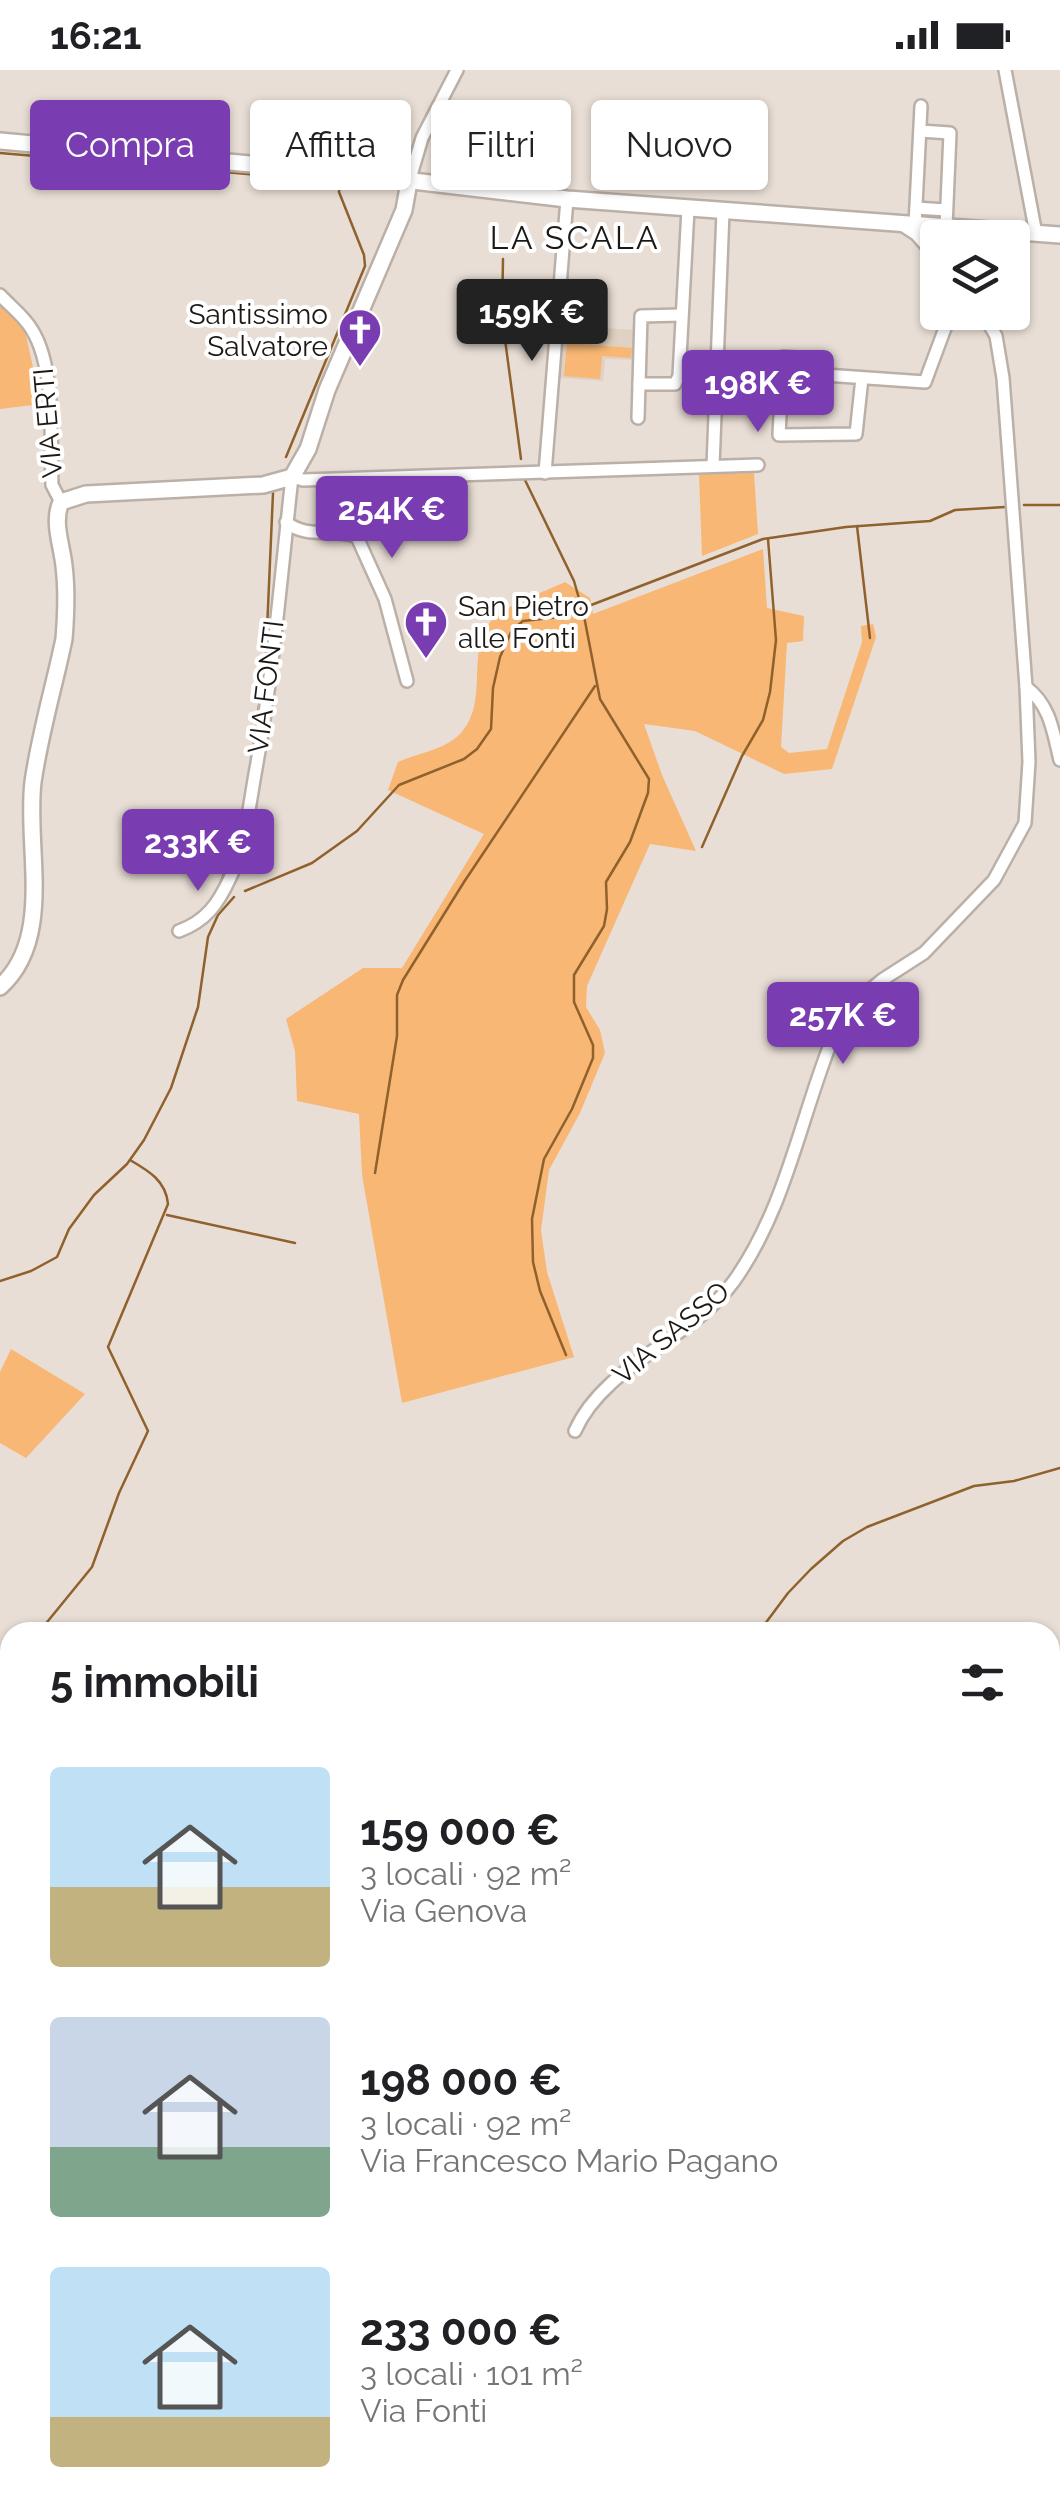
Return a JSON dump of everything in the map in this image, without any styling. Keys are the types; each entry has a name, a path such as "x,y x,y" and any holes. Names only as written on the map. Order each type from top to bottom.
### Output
{"main road":[{"path":"0,141 250,163"},
{"path":"411,182 567,199 920,226"},
{"path":"0,987 18,966 31,926 33,783 66,616 57,520 61,502 86,494 263,485 292,477 308,449 327,390 404,210 408,190"},
{"path":"1030,234 1060,236"}],"street":[{"path":"411,175 422,138 457,70"},
{"path":"1005,70 1036,234"},
{"path":"920,238 909,225 916,208 921,106"},
{"path":"920,132 950,132 948,220"},
{"path":"545,473 567,199"},
{"path":"916,208 935,220"},
{"path":"639,384 675,384 679,376 688,209"},
{"path":"713,466 723,212"},
{"name":"VIA ERTI","path":"0,295 32,330 40,348 46,370 52,485 61,502"},
{"path":"638,418 642,316 681,315"},
{"path":"862,378 856,434 778,435 783,356 812,359 824,375 925,382 944,330"},
{"name":"VIA SASSO","path":"575,1432 590,1403 688,1326 731,1284 765,1232 837,1028 854,1003 924,954 994,880 1026,822 1026,687 1001,356 992,330"},
{"path":"292,477 303,480 758,465"},
{"name":"VIA FONTI","path":"179,931 200,923 213,909 232,876 246,824 262,736 292,477"},
{"path":"286,522 301,531 346,532 357,537 385,599 407,681"},
{"path":"1026,687 1040,698 1049,714 1060,760"}],"shaded area":[{"path":"565,295 607,298 605,328 637,330 635,360 605,359 603,381 560,378"},
{"path":"0,303 24,326 41,404 0,409"},
{"path":"567,343 632,348 631,358 602,356 600,379 564,376"},
{"path":"754,473 758,534 702,556 699,474"},
{"path":"763,549 767,608 804,616 803,641 787,643 781,747 789,753 827,749 862,642 861,626 873,624 876,637 832,769 784,774 695,731 644,724 696,851 650,844 587,986 586,1007 600,1030 605,1053 580,1113 549,1170 541,1230 547,1272 574,1357 402,1403 362,1175 359,1114 297,1101 295,1051 286,1019 363,968 402,968 484,834 388,790 398,762 447,743 470,720 477,689 480,642 495,617 565,582 590,598 593,614"},
{"path":"11,1349 85,1394 26,1458 0,1443 0,1372"}],"waterway":[{"path":"0,153 340,182 339,192 365,266 286,457"},
{"path":"503,259 502,317 521,459"},
{"path":"524,478 574,581 600,699 649,779 648,793 630,842 606,882 604,926 574,975 574,1002 593,1045 593,1058 572,1109 544,1159 532,1219 533,1262 540,1291 566,1355"},
{"path":"254,744 266,653 273,493"},
{"path":"1024,505 1060,505"},
{"path":"245,891 312,863 357,831 399,785 464,759 477,749 491,729 493,688 500,657 512,630 523,621 560,617 763,539 846,527 930,521 955,510 1005,507"},
{"path":"857,526 870,638"},
{"path":"702,847 742,756 763,720 770,692 776,640 768,539"},
{"path":"375,1173 397,1036 397,995 403,980 595,686"},
{"path":"220,885 240,830"},
{"path":"0,1281 57,1257 69,1229 94,1195 127,1164 144,1140 171,1088 198,1007 208,937 218,915 234,897"},
{"path":"47,1622 92,1567 119,1493 148,1431 108,1347 168,1204 160,1183 130,1160"},
{"path":"167,1215 295,1243"},
{"path":"766,1622 811,1569 843,1541 867,1527 974,1486 1014,1481 1060,1468"}],"place":[{"name":"Santissimo Salvatore","path":"360,368"},
{"name":"San Pietro alle Fonti","path":"426,660"}],"district":[{"name":"LA SCALA","path":"575,237"}]}
